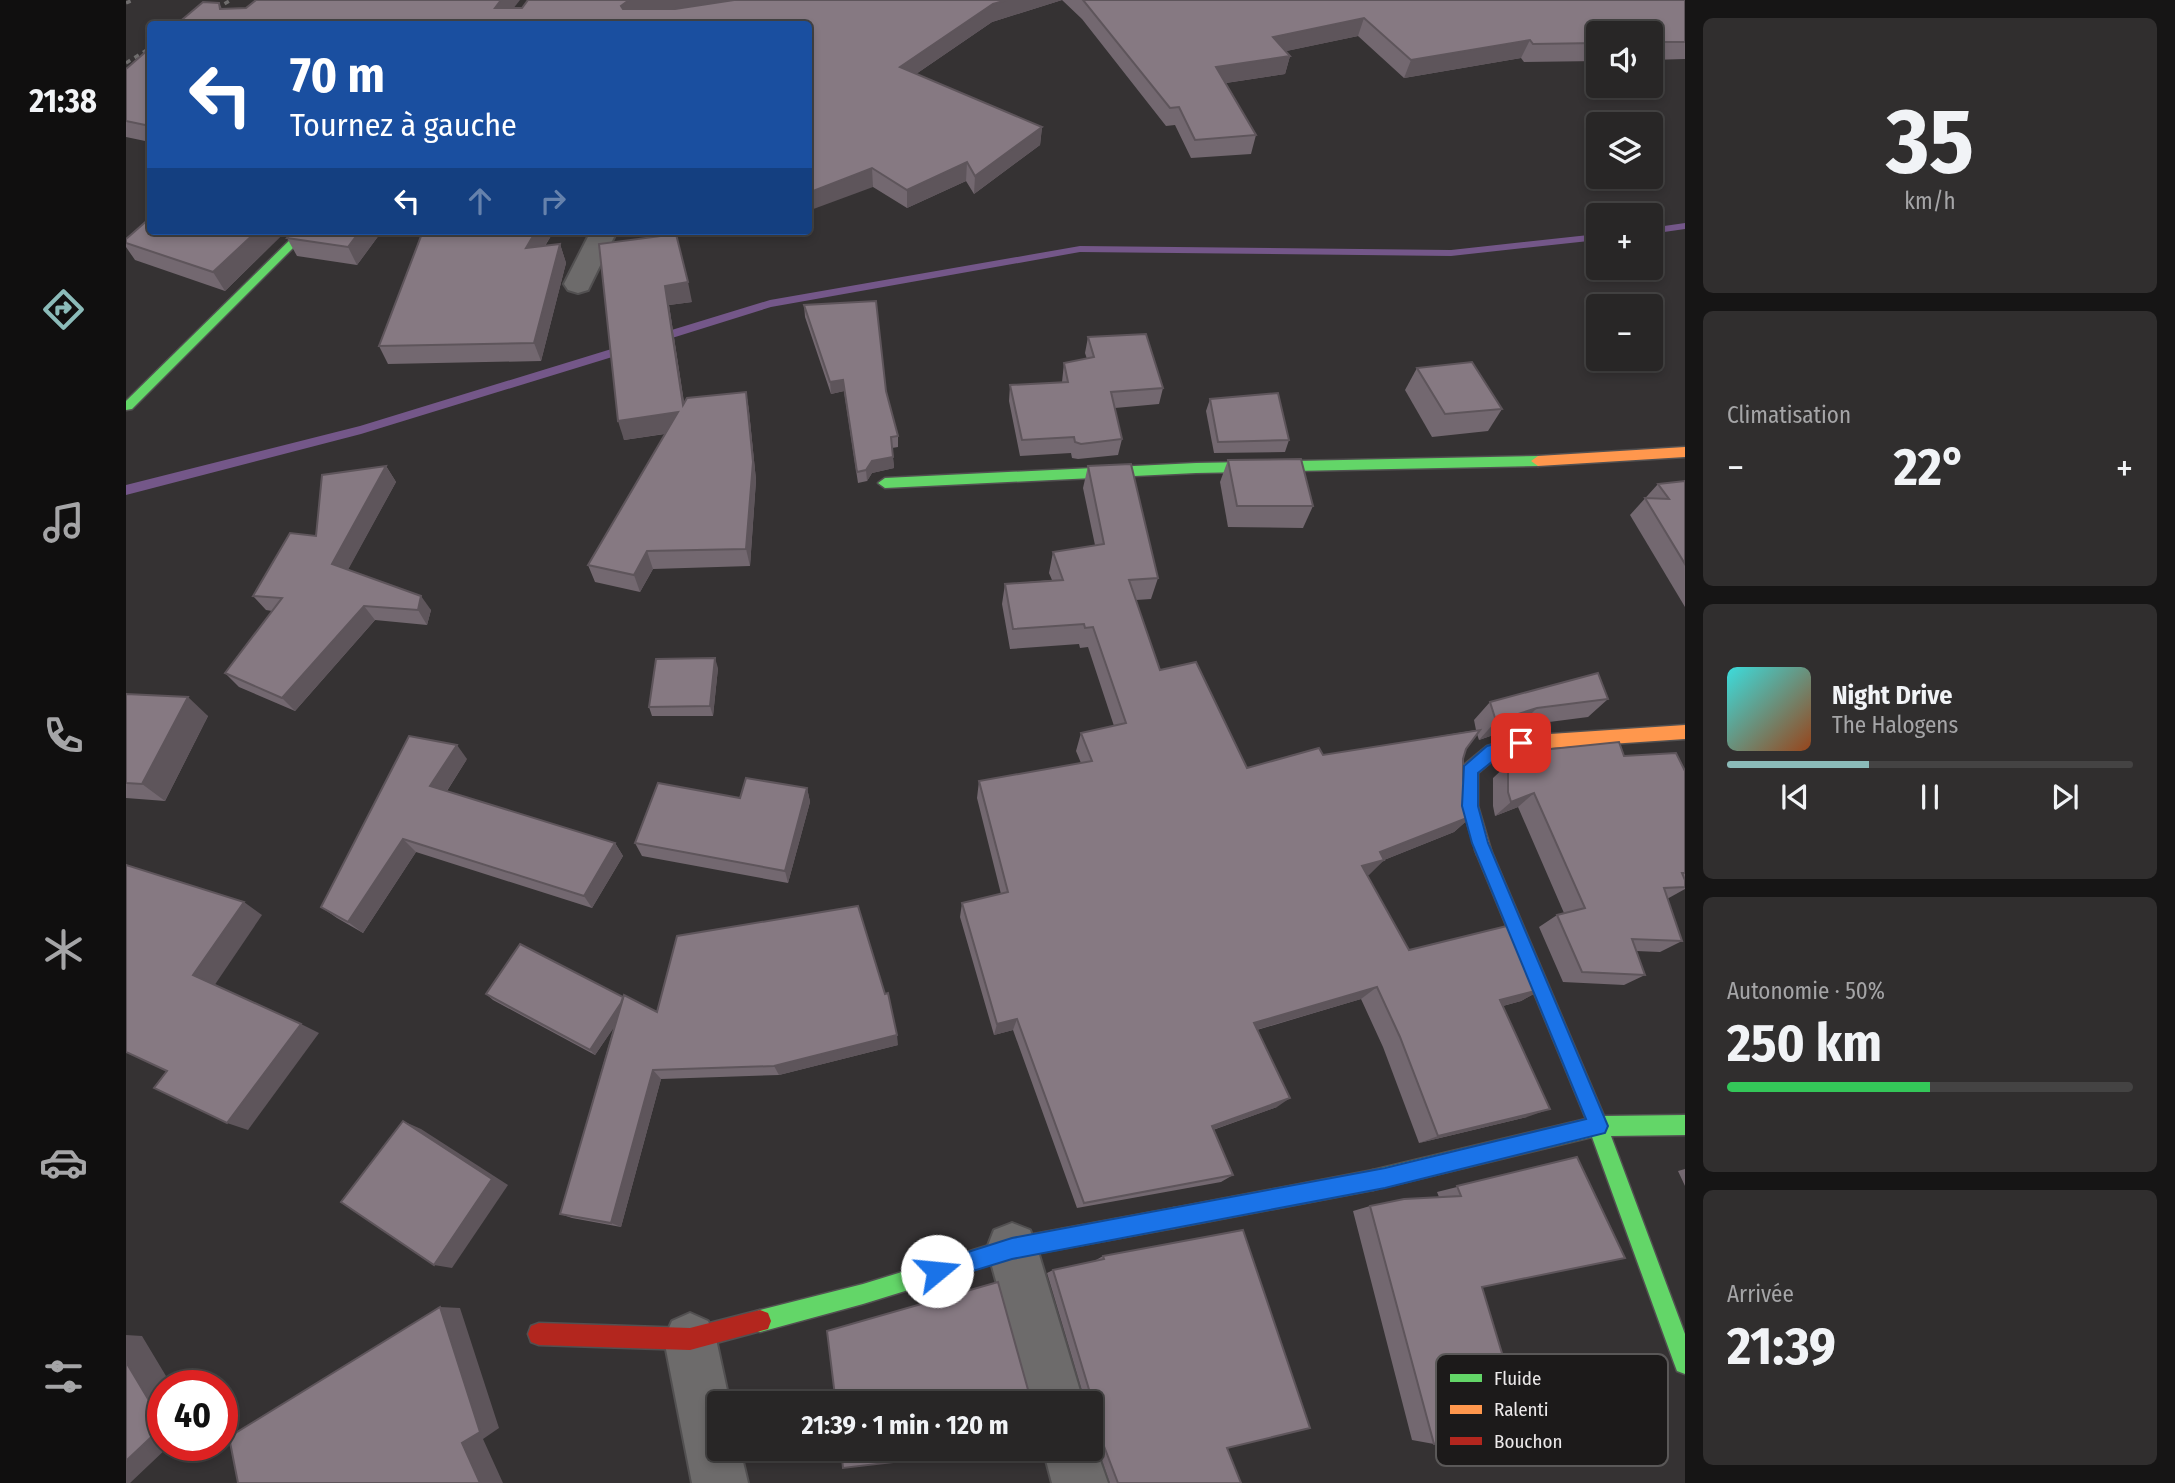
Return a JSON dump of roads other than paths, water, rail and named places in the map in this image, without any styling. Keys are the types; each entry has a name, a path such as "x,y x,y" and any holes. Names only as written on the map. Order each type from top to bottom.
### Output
{"street":[{"path":"128,407 301,235"},
{"path":"578,284 602,235"},
{"path":"885,483 1196,468 1564,460 1685,452"},
{"path":"1685,732 1521,743 1493,751 1470,771 1470,806 1480,843 1598,1126 1685,1363"},
{"path":"539,1334 690,1339 863,1294 1012,1248 1385,1178 1598,1126 1685,1125"},
{"path":"1012,1248 1053,1391"},
{"path":"690,1339 720,1483"},
{"path":"1074,1461 1080,1483"}],"waterway":[{"path":"1663,229 1685,226"},
{"path":"656,339 770,304 1080,249 1451,253 1586,238"},
{"path":"126,490 361,430 631,347"}],"railway":[{"path":"126,3 133,0"},
{"path":"195,21 231,0"},
{"path":"126,63 147,50"}]}
